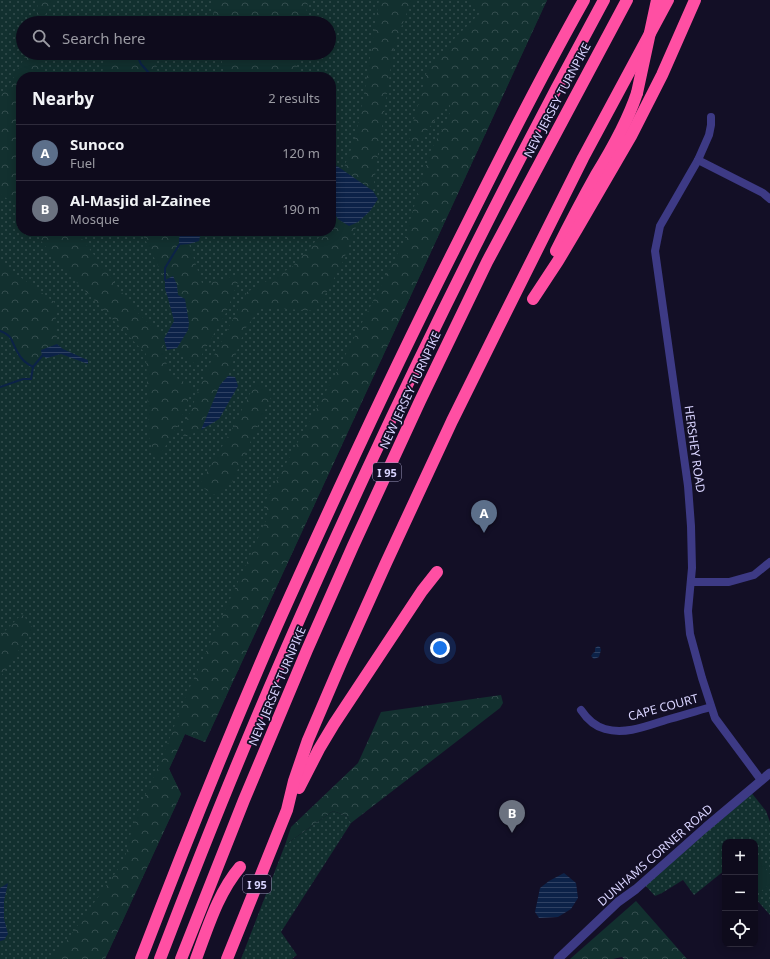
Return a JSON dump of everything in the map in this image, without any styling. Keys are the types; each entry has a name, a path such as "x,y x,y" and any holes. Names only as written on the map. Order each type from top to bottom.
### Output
{"highway":[{"name":"NEW JERSEY TURNPIKE","path":"141,959 197,815 272,637 320,530 387,385 439,279 516,126 584,0"},
{"name":"NEW JERSEY TURNPIKE","path":"160,959 210,831 257,717 288,644 346,516 447,302 530,138 604,0"},
{"name":"NEW JERSEY TURNPIKE","path":"181,959 238,813 304,657 413,416 487,262 626,0"},
{"path":"657,0 637,93 630,113 621,132 567,228 533,298 558,261 630,136 662,74 695,0"},
{"name":"I 95","path":"227,959 287,810 294,782 308,740 383,570 452,421 583,158 668,0"},
{"path":"287,810 334,724 422,591 437,572"},
{"path":"196,959 213,914 225,888 232,876 240,867"}],"street":[{"name":"HERSHEY ROAD","path":"711,117 709,135 698,160 660,226 655,251 688,486 692,526 692,568 688,611 690,634 715,718 761,780"},
{"path":"698,160 763,193 770,199"},
{"path":"690,582 729,582 754,575 770,562"},
{"name":"CAPE COURT","path":"581,710 587,719 595,725 606,730 620,731 637,729 711,707"},
{"name":"DUNHAMS CORNER ROAD","path":"558,959 618,902 636,889 770,773"}],"green space":[{"path":"0,0 547,0 205,742 185,734 169,769 181,794 105,959 0,959"},
{"path":"38,0 55,0 45,16 37,16"},
{"path":"212,0 308,0 306,16 214,16"},
{"path":"379,0 412,0 394,45 373,191 343,170 355,139 365,89"},
{"path":"471,0 547,0 205,742 185,734 169,769 181,794 105,959 49,959 60,950 124,861 134,820 162,758 185,698 268,516 263,505 335,375 404,241 430,152 450,113 450,99 416,146 409,138 427,71 453,40 480,13"},
{"path":"23,60 40,60 39,72 17,72"},
{"path":"107,60 154,60 156,62 157,72 102,72 103,66"},
{"path":"221,60 298,60 296,72 224,72"},
{"path":"16,73 16,205 0,194 0,97"},
{"path":"336,216 338,219 349,225 358,222 342,264 316,311 261,307 245,329 228,376 220,385 201,430 183,438 185,425 205,373 247,292 292,267 320,236 336,236"},
{"path":"38,236 80,236 136,311 163,337 165,357 169,374 193,387 180,422 156,462 149,437 146,354 63,268"},
{"path":"143,236 180,236 179,245 189,244 202,283 209,283 241,274 226,313 196,365 177,348 188,330 178,295 177,285 173,276 165,280"},
{"path":"0,263 55,303 57,344 41,350 42,356 33,367 26,363 21,357 10,337 0,331"},
{"path":"256,382 272,395 232,482 214,495 199,485 230,433"},
{"path":"22,614 33,628 0,677 0,636"},
{"path":"501,695 503,703 500,708 351,823 347,816 333,811 285,845 291,827 358,763 381,712"},
{"path":"750,791 766,811 770,822 770,915 758,901 758,839 722,839 722,872 694,895 683,880 655,896 643,883"},
{"path":"333,811 347,816 351,823 281,932 297,955 292,959 241,959 285,845"},
{"path":"758,860 770,874 770,884 760,892 758,890"},
{"path":"636,901 687,959 624,959 622,957 613,959 570,959"}],"water":[{"path":"337,166 373,191 378,199 370,211 358,222 349,226 338,219 336,216"},
{"path":"180,236 200,236 199,241 179,245"},
{"path":"173,276 177,285 178,295 185,299 189,323 188,330 177,348 167,350 164,339 174,321 165,289 165,280"},
{"path":"57,344 63,349 88,360 88,364 61,354 47,358 42,356 41,350"},
{"path":"228,376 235,377 238,386 219,419 201,430 220,385"},
{"path":"598,646 601,650 599,657 594,659 591,656 595,652 595,648"},
{"path":"564,873 576,883 578,898 571,909 558,917 539,918 535,912 540,888"},
{"path":"8,883 4,901 4,919 8,934 4,940 0,941 0,888"}],"waterway":[{"path":"139,60 148,72"},
{"path":"165,280 165,268 179,245"},
{"path":"0,331 10,337 21,357 31,366 33,367 42,356"},
{"path":"0,387 23,379 31,379 33,367"}],"place":[{"name":"Sunoco","path":"484,533"},
{"name":"Al-Masjid al-Zainee","path":"512,833"}]}
